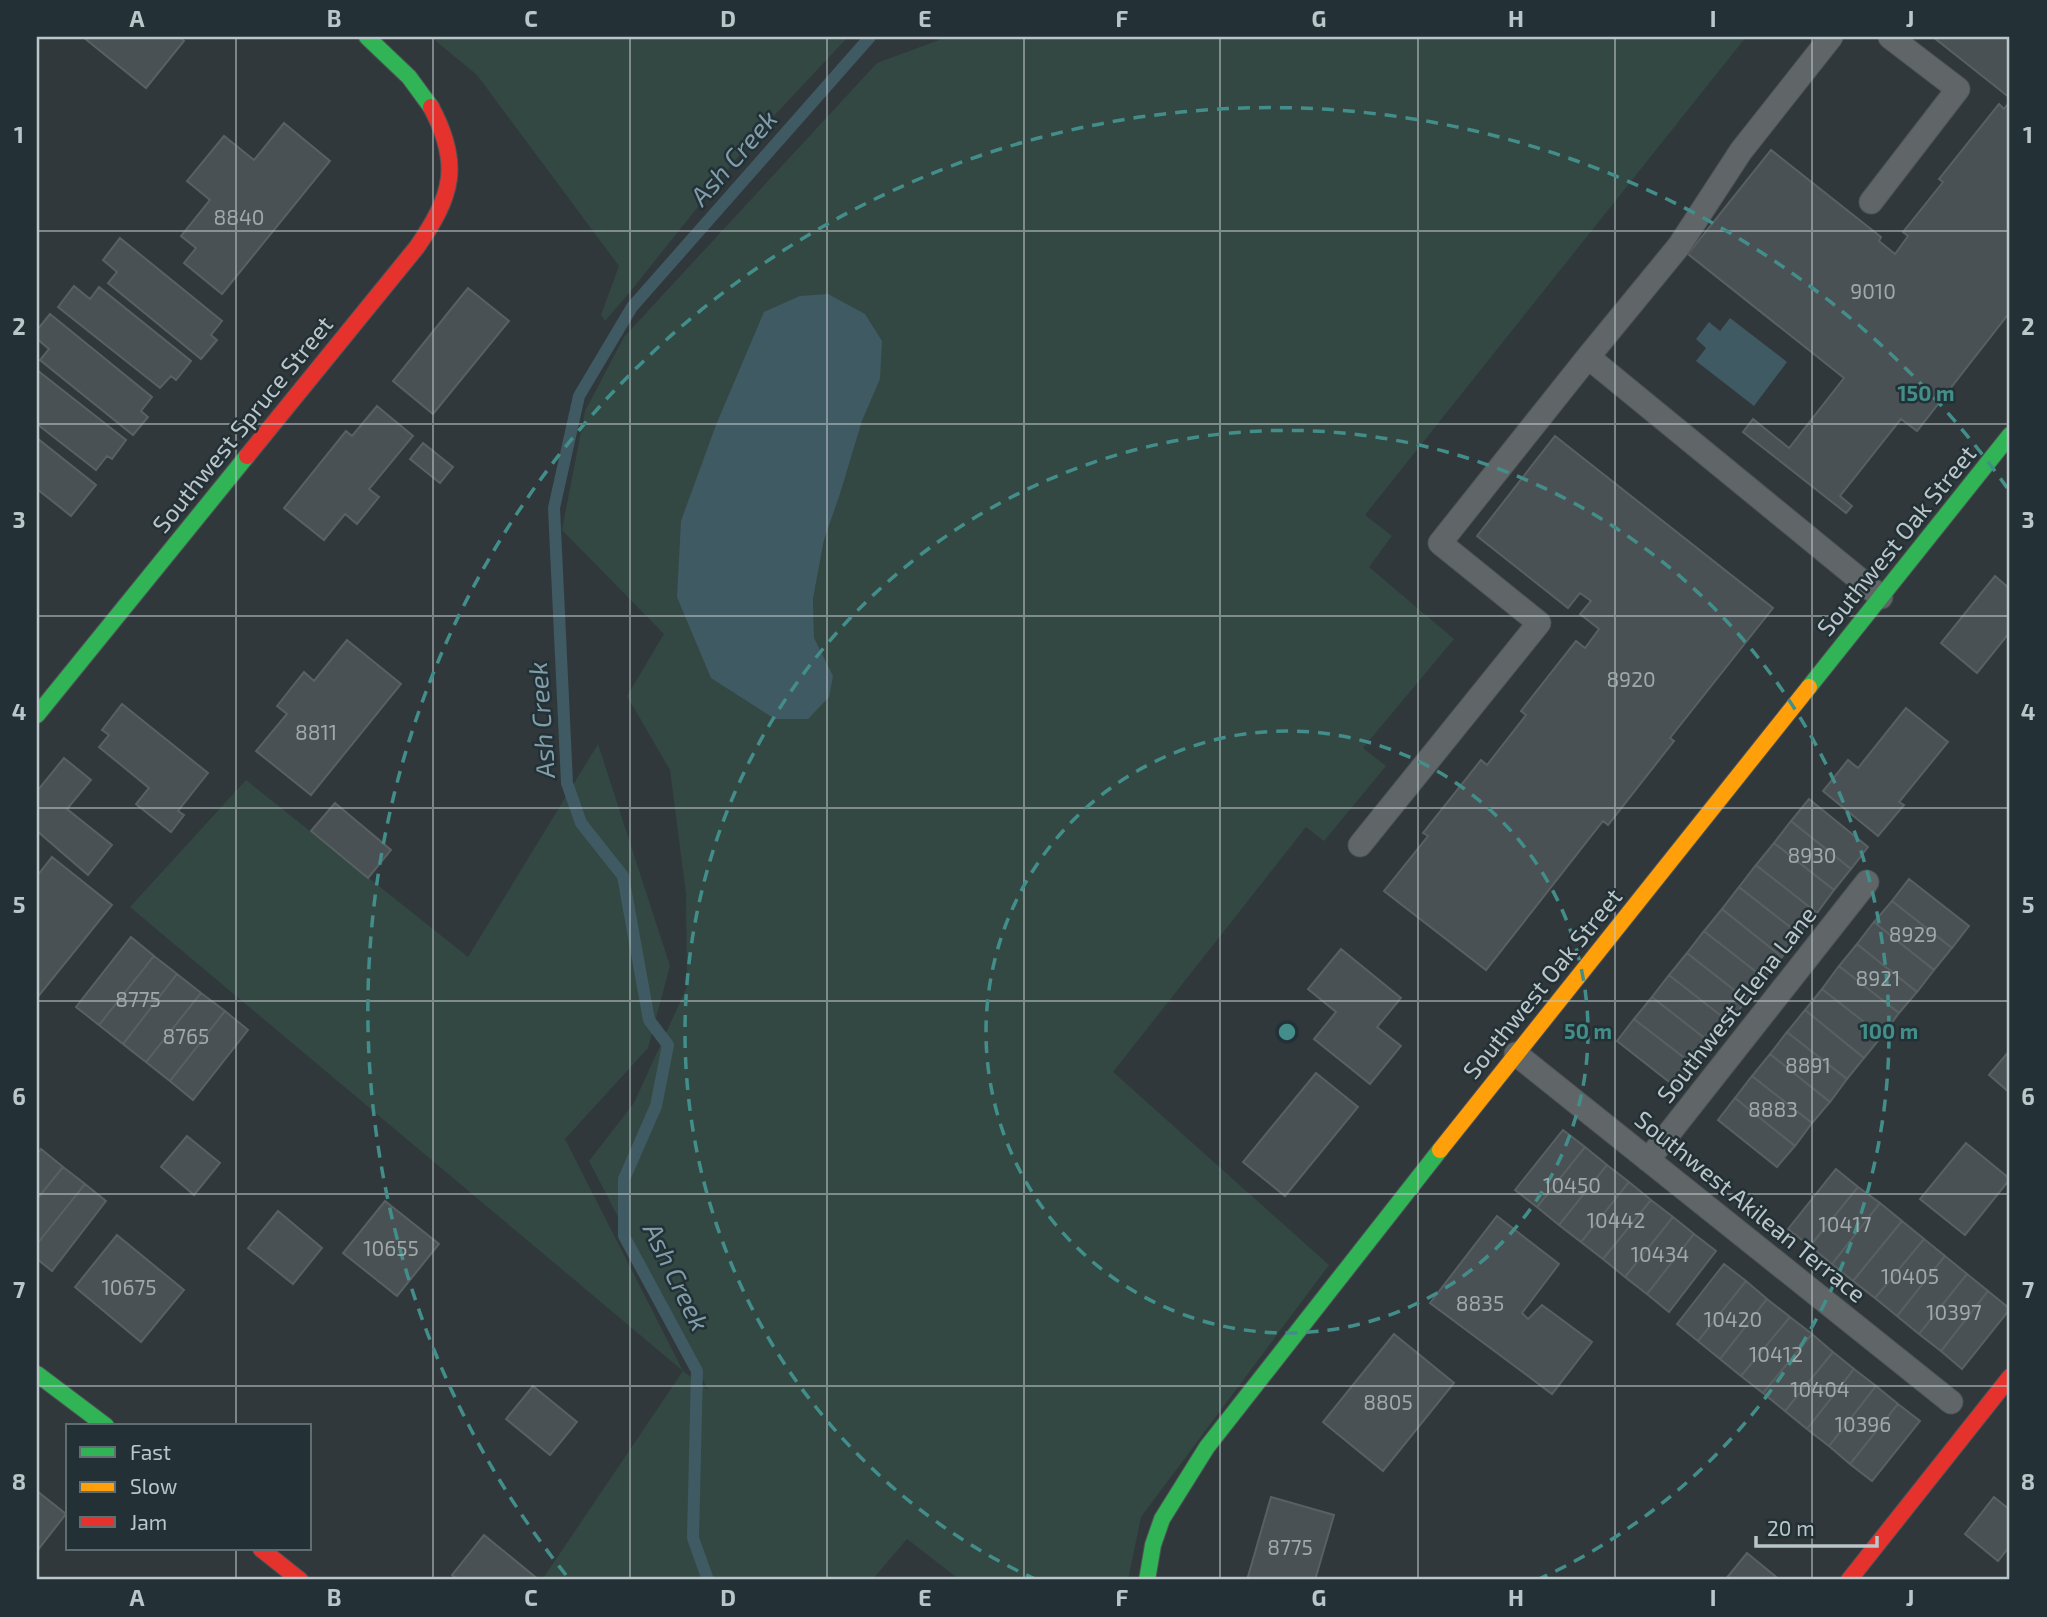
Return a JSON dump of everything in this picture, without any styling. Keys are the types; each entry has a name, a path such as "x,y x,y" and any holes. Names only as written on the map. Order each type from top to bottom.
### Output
{"street":[{"name":"Southwest Spruce Street","path":"37,715 417,247 438,217 450,183 448,148 435,113 414,82 387,52 367,37"},
{"name":"Southwest Oak Street","path":"1147,1580 1153,1545 1163,1518 1207,1447 1516,1054 2010,435"},
{"path":"37,1374 103,1424"},
{"path":"1849,1580 2010,1377"},
{"path":"262,1550 300,1580"}],"lane":[{"path":"1360,845 1539,622 1440,543 1679,246 1741,151 1831,37"},
{"path":"1871,202 1958,89 1890,37"},
{"path":"1588,357 1881,597"},
{"name":"Southwest Elena Lane","path":"1648,1160 1867,882"},
{"name":"Southwest Akilean Terrace","path":"1516,1054 1951,1402"}],"green space":[{"path":"431,37 848,37 752,139 605,321 601,315 619,266 477,75"},
{"path":"940,37 1746,37 1365,515 1392,536 1369,567 1454,639 1363,748 1386,766 1324,841 1306,827 1113,1072 1329,1265 1141,1517 1128,1580 960,1580 907,1539 872,1580 542,1580 683,1371 708,1390 589,1161 634,1103 687,987 686,894 670,770 627,696 664,634 562,530 585,411 624,337 877,63 939,40","holes":["764,312 880,379 862,421 824,540 813,599 814,638"]},
{"path":"598,744 670,966 648,1048 565,1139 683,1371 130,907 246,780 468,957"}],"water":[{"path":"828,294 865,314 882,341 880,379 862,421 824,540 813,599 814,638 833,676 829,697 808,719 775,719 711,678 677,597 681,521 716,425 764,312 800,296"},
{"path":"1730,318 1787,362 1754,406 1696,361 1706,348 1696,339 1709,322 1720,331"}],"building":[{"path":"83,37 179,37 184,41 146,88"},
{"path":"1933,37 2010,37 2010,98"},
{"path":"2010,101 2010,312 1917,431 1901,419 1840,496 1852,506 1846,513 1743,432 1753,419 1789,448 1844,378 1688,254 1771,150 1881,237 1879,241 1895,254 1908,236 1903,232 1943,182 1939,179 1999,104 2004,109"},
{"path":"284,123 330,161 222,294 184,263 196,248 181,236 210,200 187,181 224,136 254,160"},
{"path":"120,238 222,321 211,335 217,340 201,359 108,283 117,272 103,260"},
{"path":"74,286 90,299 99,287 191,361 176,380 171,376 160,388 58,307"},
{"path":"468,288 509,321 433,414 393,381"},
{"path":"50,314 152,397 141,411 148,417 133,435 40,360 49,349 37,339 37,330"},
{"path":"37,370 126,440 112,459 107,456 96,470 37,424"},
{"path":"377,406 413,436 369,489 379,497 357,524 345,514 324,540 284,508 346,431 352,436"},
{"path":"1555,436 1773,608 1670,738 1674,741 1608,825 1603,821 1486,970 1384,891 1428,836 1423,833 1481,760 1487,765 1526,715 1521,711 1576,641 1585,648 1599,629 1580,614 1591,601 1580,593 1568,608 1477,536"},
{"path":"37,438 96,485 71,516 37,489"},
{"path":"423,443 453,467 440,483 410,459"},
{"path":"1995,576 2010,589 2010,632 1977,673 1941,643"},
{"path":"347,640 401,684 311,795 256,751 287,714 277,706 304,672 314,681"},
{"path":"122,704 208,773 178,811 184,815 171,832 136,804 149,788 99,747 109,735 102,730"},
{"path":"1906,708 1948,742 1899,802 1904,805 1878,836 1823,791 1848,760 1858,768"},
{"path":"64,758 91,780 67,809 112,845 88,875 37,831 37,791"},
{"path":"1809,799 1868,847 1851,869 1791,821"},
{"path":"335,803 391,850 368,878 311,831"},
{"path":"1791,821 1851,869 1834,890 1774,843"},
{"path":"1774,843 1834,890 1817,913 1756,865"},
{"path":"52,857 112,905 37,998 37,876"},
{"path":"1756,865 1817,913 1799,934 1739,887"},
{"path":"1909,879 1969,926 1952,948 1892,901"},
{"path":"1739,887 1799,934 1782,957 1722,909"},
{"path":"1892,901 1952,948 1934,970 1874,922"},
{"path":"1722,909 1782,957 1764,978 1704,931"},
{"path":"1874,922 1934,970 1917,992 1857,944"},
{"path":"1704,931 1764,978 1747,1000 1687,953"},
{"path":"131,937 154,956 99,1025 76,1007"},
{"path":"1857,944 1917,992 1899,1013 1839,966"},
{"path":"1341,949 1401,998 1377,1027 1401,1046 1370,1084 1314,1039 1336,1012 1308,989"},
{"path":"1687,953 1747,1000 1729,1022 1669,975"},
{"path":"154,956 177,974 123,1044 99,1025"},
{"path":"1839,966 1899,1013 1882,1036 1822,989"},
{"path":"177,974 201,993 146,1062 123,1044"},
{"path":"1669,975 1729,1022 1712,1044 1652,997"},
{"path":"1822,989 1882,1036 1864,1058 1805,1010"},
{"path":"201,993 225,1011 170,1081 146,1062"},
{"path":"1652,997 1712,1044 1695,1066 1634,1019"},
{"path":"1805,1010 1864,1058 1847,1079 1787,1032"},
{"path":"225,1011 248,1030 193,1100 170,1081"},
{"path":"1634,1019 1695,1066 1677,1088 1617,1041"},
{"path":"1787,1032 1847,1079 1830,1102 1770,1054"},
{"path":"2010,1050 2010,1093 1989,1075"},
{"path":"1770,1054 1830,1102 1812,1123 1752,1076"},
{"path":"1316,1073 1358,1107 1285,1196 1243,1162"},
{"path":"1752,1076 1812,1123 1795,1146 1735,1098"},
{"path":"1735,1098 1795,1146 1777,1167 1718,1120"},
{"path":"1563,1130 1585,1147 1537,1207 1515,1190"},
{"path":"187,1136 220,1163 194,1195 161,1167"},
{"path":"1966,1143 2010,1179 1965,1235 1920,1199"},
{"path":"1585,1147 1607,1165 1559,1225 1537,1207"},
{"path":"41,1149 63,1167 37,1199 37,1154"},
{"path":"1607,1165 1629,1182 1581,1242 1559,1225"},
{"path":"63,1167 85,1184 37,1244 37,1199"},
{"path":"1836,1169 1858,1187 1810,1246 1788,1229"},
{"path":"1629,1182 1651,1200 1603,1259 1581,1242"},
{"path":"85,1184 106,1201 52,1271 37,1259 37,1244"},
{"path":"1858,1187 1880,1203 1832,1264 1810,1246"},
{"path":"1651,1200 1673,1217 1625,1277 1603,1259"},
{"path":"385,1201 439,1244 397,1296 343,1253"},
{"path":"1880,1203 1902,1221 1853,1281 1832,1264"},
{"path":"278,1211 322,1248 293,1284 248,1248"},
{"path":"1497,1216 1559,1264 1522,1313 1528,1319 1542,1305 1592,1342 1552,1394 1430,1303"},
{"path":"1673,1217 1694,1234 1647,1294 1625,1277"},
{"path":"1902,1221 1924,1239 1875,1298 1853,1281"},
{"path":"1694,1234 1716,1251 1669,1312 1647,1294"},
{"path":"117,1235 184,1290 141,1342 75,1287"},
{"path":"1924,1239 1945,1256 1897,1316 1875,1298"},
{"path":"1945,1256 1967,1274 1919,1334 1897,1316"},
{"path":"1724,1264 1746,1281 1698,1341 1677,1324"},
{"path":"1967,1274 1988,1291 1941,1351 1919,1334"},
{"path":"1746,1281 1767,1299 1720,1359 1698,1341"},
{"path":"1988,1291 2010,1309 1962,1369 1941,1351"},
{"path":"1767,1299 1790,1317 1741,1376 1720,1359"},
{"path":"1790,1317 1812,1334 1763,1393 1741,1376"},
{"path":"1394,1334 1454,1383 1383,1471 1323,1422"},
{"path":"1812,1334 1833,1352 1785,1411 1763,1393"},
{"path":"1833,1352 1854,1369 1807,1429 1785,1411"},
{"path":"1854,1369 1876,1386 1829,1446 1807,1429"},
{"path":"533,1386 577,1422 550,1455 506,1419"},
{"path":"1876,1386 1898,1404 1850,1464 1829,1446"},
{"path":"1898,1404 1920,1421 1872,1481 1850,1464"},
{"path":"37,1491 66,1514 37,1551"},
{"path":"1271,1497 1334,1515 1315,1580 1247,1580"},
{"path":"1994,1497 2010,1510 2010,1546 1998,1561 1965,1534"},
{"path":"484,1535 539,1580 458,1580 452,1575"},
{"path":"1747,1553 1780,1580 1725,1580"}],"waterway":[{"name":"Ash Creek","path":"708,1580 693,1538 697,1371 624,1236 624,1179 656,1106 668,1045 649,1020 623,876 581,823 567,783 554,508 579,396 632,307 870,37"}],"traffic: fast":[{"path":"367,37 409,77 431,107"},
{"path":"1809,687 2010,435"},
{"path":"37,715 247,456"},
{"path":"1147,1580 1153,1545 1162,1519 1207,1447 1440,1150"},
{"path":"37,1374 103,1424"}],"traffic: slow":[{"path":"1440,1150 1809,687"}],"traffic: jam":[{"path":"247,456 417,247 438,212 449,180 449,163 447,146 431,107"},
{"path":"1849,1580 2010,1377"},
{"path":"262,1550 300,1580"}]}
